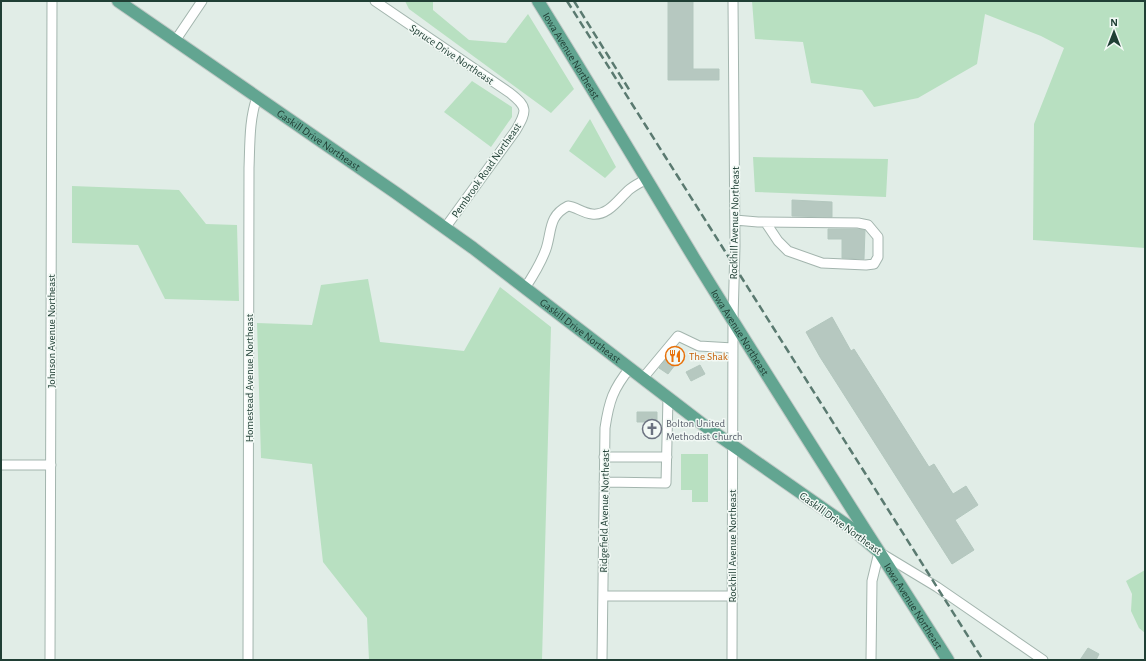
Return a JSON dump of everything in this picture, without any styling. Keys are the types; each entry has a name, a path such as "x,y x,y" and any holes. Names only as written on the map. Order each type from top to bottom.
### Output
{"main road":[{"name":"Gaskill Drive Northeast","path":"118,1 369,173 445,228 668,398 732,445 851,528 878,552"},
{"name":"Iowa Avenue Northeast","path":"538,1 732,320 948,660"}],"street":[{"name":"Johnson Avenue Northeast","path":"50,660 52,1"},
{"path":"175,41 202,1"},
{"name":"Spruce Drive Northeast","path":"375,1 510,93 519,100 525,111"},
{"name":"Rockhill Avenue Northeast","path":"732,660 732,320 735,220 733,1"},
{"name":"Homestead Avenue Northeast","path":"248,660 249,168 251,120 257,97"},
{"name":"Pembrook Road Northeast","path":"445,228 516,130 524,116 525,111"},
{"path":"525,288 534,274 546,249 555,216 563,208 568,206 593,214 602,213 630,189 647,179"},
{"path":"735,220 766,222 858,223 868,225 878,237 878,257 874,264 866,265 822,263 788,251 778,241 766,222"},
{"path":"643,378 678,336 699,346 733,348"},
{"name":"Ridgefield Avenue Northeast","path":"602,660 605,428 608,408 614,390 630,368"},
{"path":"604,482 666,483 668,398"},
{"path":"604,456 667,456"},
{"path":"1,465 51,465"},
{"path":"871,660 872,580 878,552"},
{"name":"Gaskill Drive Northeast","path":"878,552 937,587 1043,660"},
{"path":"603,596 733,596"}],"green space":[{"path":"405,1 433,1 433,10 469,40 506,43 528,14 574,89 551,113 409,9"},
{"path":"752,1 1145,1 1145,248 1033,240 1034,124 1064,48 1041,36 985,14 977,64 918,98 874,107 862,90 811,83 803,42 755,39"},
{"path":"472,81 512,107 512,117 491,147 444,112"},
{"path":"590,119 616,167 605,178 569,151"},
{"path":"753,157 888,159 886,197 755,192"},
{"path":"72,186 179,190 206,224 237,225 239,301 165,299 138,245 72,243"},
{"path":"368,279 380,342 464,351 500,287 551,327 542,660 369,660 367,618 323,562 312,464 261,458 257,323 312,325 321,285"},
{"path":"681,454 708,454 708,502 692,502 692,490 681,490"},
{"path":"1145,570 1145,633 1139,628 1131,611 1132,594 1126,581"}],"building":[{"path":"668,2 693,2 693,69 719,69 719,80 668,80"},
{"path":"792,200 832,202 832,217 792,216"},
{"path":"828,229 865,230 864,259 842,258 842,239 828,239"},
{"path":"832,317 851,351 854,349 929,467 934,464 953,494 966,486 978,505 955,520 974,550 952,564 820,357 806,332"},
{"path":"674,350 682,356 668,374 659,368"},
{"path":"700,365 705,374 691,381 686,372"},
{"name":"Bolton United Methodist Church","path":"637,412 657,412 657,435 646,435 646,422 637,422"},
{"path":"1088,648 1099,654 1096,660 1080,660"}],"railway":[{"path":"567,1 983,660"},
{"path":"574,1 630,91"}],"place":[{"name":"The Shak","path":"675,356"},
{"name":"Bolton United Methodist Church","path":"652,429"}]}
